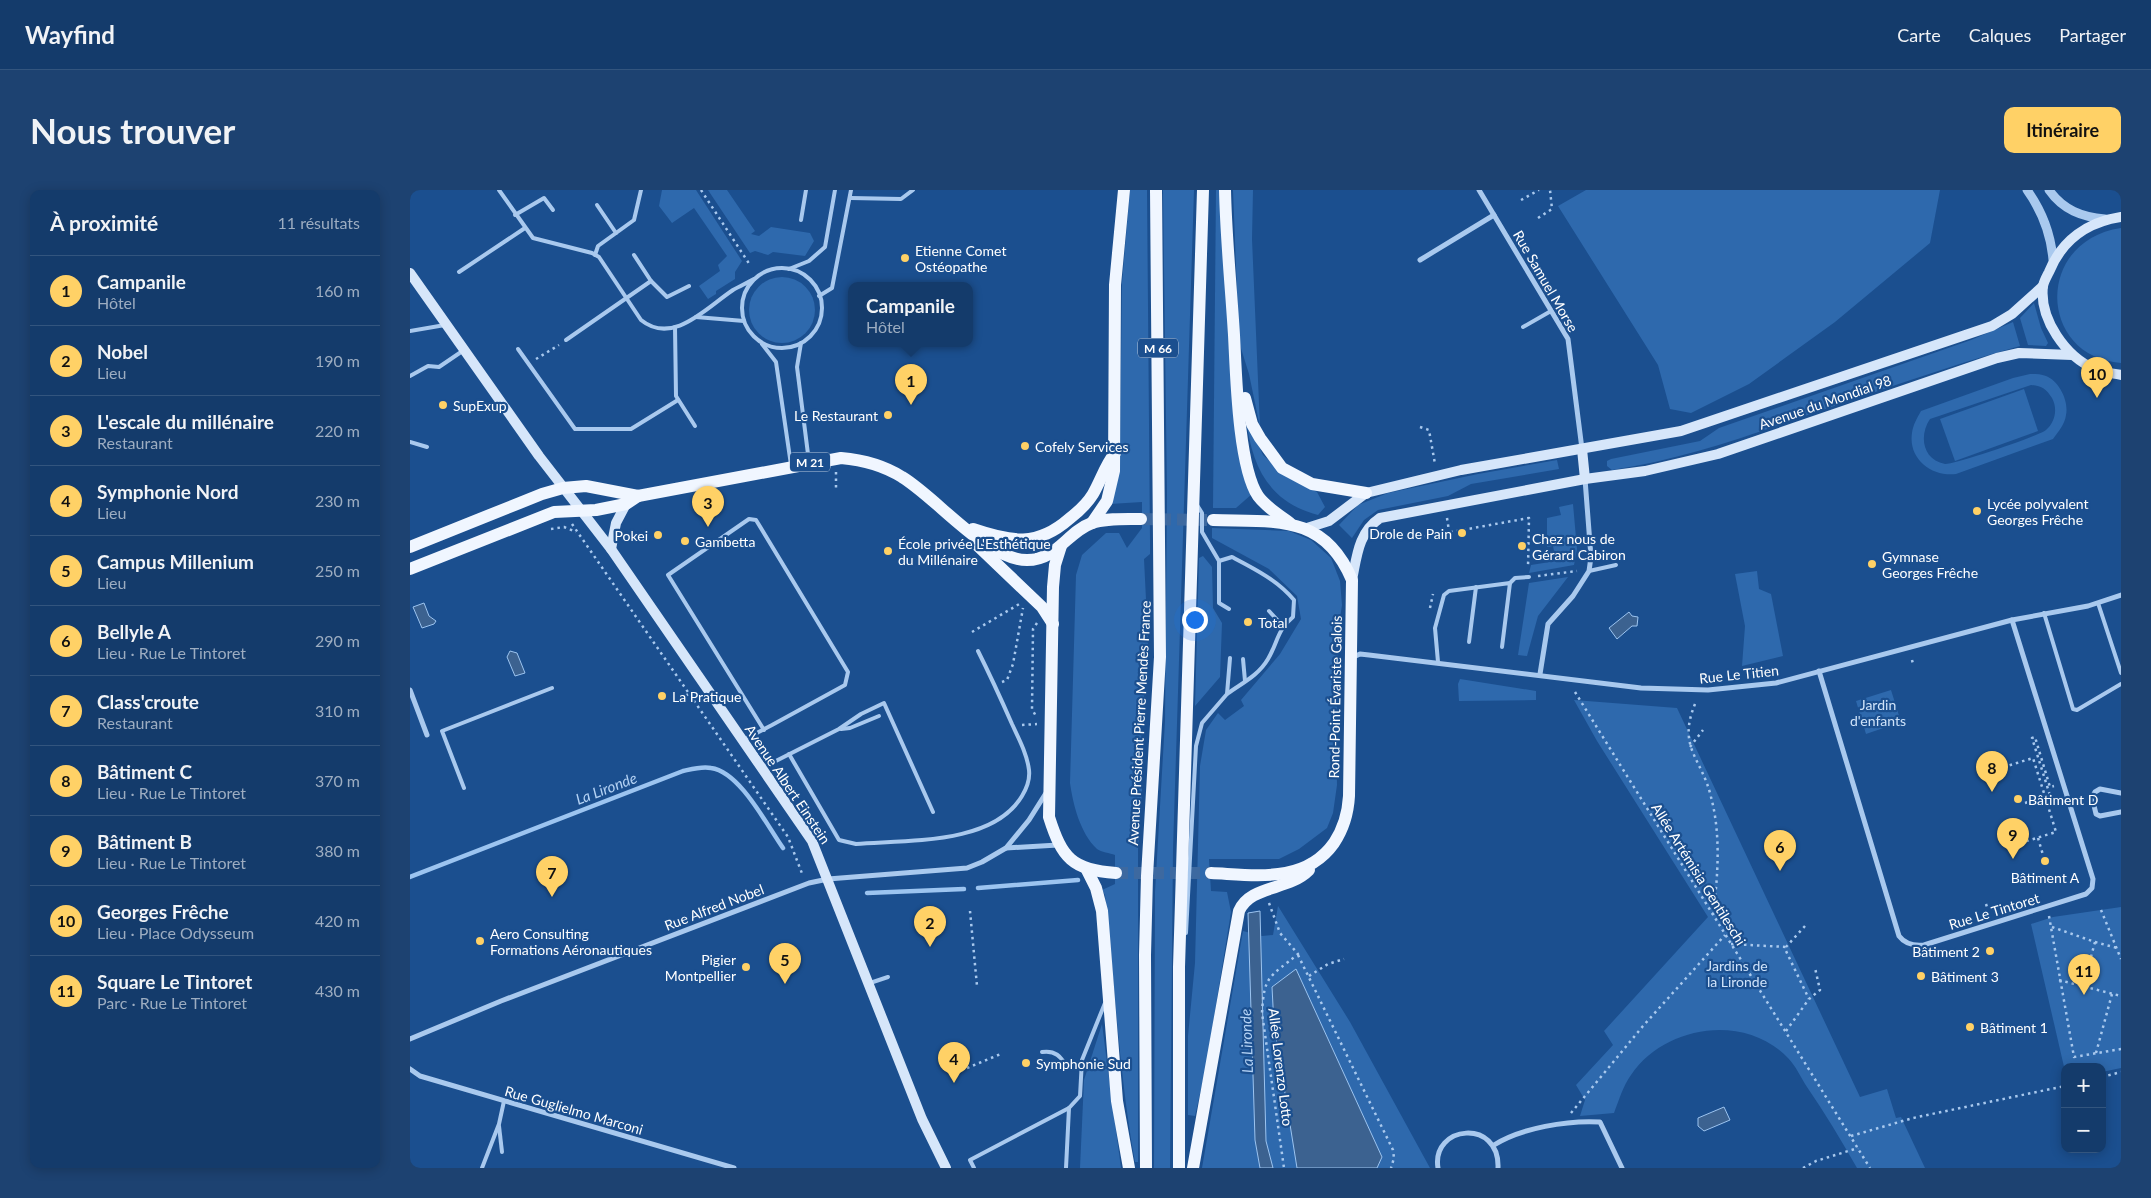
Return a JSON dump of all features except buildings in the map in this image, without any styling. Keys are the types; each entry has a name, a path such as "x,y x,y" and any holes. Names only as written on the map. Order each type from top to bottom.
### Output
{"main road":[{"path":"1092,523 1100,513 1111,489 1115,453 1115,285 1124,190"},
{"name":"Avenue Président Pierre Mendès France","path":"1146,1168 1145,955 1147,876 1160,657 1156,190"},
{"name":"M 66","path":"1194,502 1203,190"},
{"path":"1225,190 1237,388 1243,446 1251,481 1258,495 1267,506 1290,523"},
{"path":"2121,217 2105,219 2075,234 2054,260 2043,286 2049,318 2057,336 2072,355 2095,370 2121,375"},
{"name":"Avenue Albert Einstein","path":"410,273 563,488 610,549 812,842 922,1119 946,1168"},
{"name":"Avenue du Mondial 98","path":"1307,528 1329,521 1366,493 1461,470 1657,437 1708,424 1982,329 2012,314 2043,286"},
{"name":"Avenue du Mondial 98","path":"1352,580 1360,544 1365,532 1380,518 1585,479 1645,471 1718,454 1997,358 2019,353 2072,355"},
{"path":"1237,388 1246,400 1252,424 1282,468 1312,484 1366,493"},
{"path":"1582,449 1585,479"},
{"name":"M 21","path":"963,526 1017,541 1036,539 1059,528 1081,510 1092,495 1106,464 1115,453"},
{"name":"M 21","path":"410,569 554,512 582,511 626,504 638,496 791,465 841,458 874,463 890,470 918,488 995,550 1013,558 1039,559 1054,552 1061,546"},
{"name":"M 21","path":"410,548 563,488 586,486 638,496"},
{"path":"1179,1168 1180,967 1194,502"},
{"path":"610,549 616,523 626,504"},
{"path":"1116,873 1087,870 1072,860 1059,845 1049,817 1055,565 1061,546 1082,528 1092,523 1141,519"},
{"name":"Rond-Point Évariste Galois","path":"1211,873 1280,874 1302,870 1315,863 1328,851 1337,838 1348,813 1352,658 1352,580 1346,566 1331,544 1307,528 1290,523 1213,520"},
{"name":"M 21","path":"963,526 983,551 1042,607 1053,624"},
{"path":"1193,1168 1239,911 1247,899 1266,890 1292,882 1315,863"},
{"path":"1087,870 1096,888 1102,911 1117,1101 1129,1168"}],"street":[{"name":"Rue Samuel Morse","path":"1479,190 1571,348 1582,449"},
{"path":"2027,190 2038,206 2046,226 2054,260"},
{"path":"2049,190 2058,201 2070,210 2086,217 2105,219"},
{"path":"1420,260 1494,215"},
{"path":"1540,674 1548,624 1573,596 1589,571 1591,558 1585,479"},
{"name":"Rue Le Titien","path":"1352,658 1360,654 1540,674 1641,688 1699,690 1776,683 2012,620 2076,609 2121,595"},
{"name":"Rue Le Tintoret","path":"1819,671 1900,936 1915,946 1924,945 2086,894 2092,888 2093,879 2012,620"},
{"path":"410,690 427,735"},
{"name":"Rue Alfred Nobel","path":"410,1039 501,1001 796,888 828,879 967,868 990,859 1006,848 1029,820 1049,788"},
{"path":"2121,793 2100,788 2092,797 2096,814 2100,816 2121,812"},
{"name":"Rue Alfred Nobel","path":"1006,848 1059,845"},
{"name":"Rue Guglielmo Marconi","path":"410,1069 420,1076 734,1168"},
{"path":"1494,1145 1511,1134 1562,1123 1600,1122 1622,1168"},
{"path":"1438,1168 1438,1155 1442,1147 1455,1135 1476,1133 1494,1145 1498,1158 1498,1168"}],"lane":[{"path":"498,190 533,238 595,255 599,258 646,324 658,328 675,328 696,317 734,290 770,270 788,269 809,261 824,247 834,208 835,190"},
{"path":"595,255 598,246 634,220 641,190"},
{"path":"800,220 806,190"},
{"path":"820,296 832,288 846,209 852,190"},
{"path":"851,198 901,199 914,190"},
{"path":"515,215 540,198 544,198 554,210"},
{"path":"597,205 616,233"},
{"path":"834,208 846,209"},
{"path":"459,272 525,228"},
{"path":"634,254 651,282 667,297 689,286"},
{"path":"761,342 780,348 800,343 809,337 820,320 820,296 808,278 788,269"},
{"path":"754,280 743,299 744,321 750,333 761,342 776,362 791,465"},
{"path":"566,340 626,297 651,282"},
{"path":"1523,328 1551,311"},
{"path":"696,317 744,321"},
{"path":"410,331 446,325"},
{"path":"675,328 678,400 696,426"},
{"path":"800,343 797,367 810,462"},
{"path":"518,349 575,429 631,429 678,400"},
{"path":"410,376 428,366 438,367 464,350"},
{"path":"410,442 427,447"},
{"path":"1194,502 1202,513 1202,532 1219,561 1219,603 1229,610"},
{"path":"743,740 764,730 846,686 848,672 756,520 749,519 668,575 764,730"},
{"path":"1180,967 1188,919 1196,746 1202,723 1227,694 1254,677 1268,659 1282,625 1293,616 1294,600 1285,589 1261,572 1232,557 1219,561"},
{"path":"1589,571 1616,565"},
{"path":"1502,647 1510,584 1515,578 1529,577"},
{"path":"1438,662 1435,628 1441,599 1450,591 1510,584"},
{"path":"1469,642 1476,587"},
{"path":"2098,603 2121,673"},
{"path":"1269,611 1282,625"},
{"path":"2044,613 2073,709 2077,710 2121,684"},
{"path":"789,754 839,840 856,844 957,836 976,831 998,820 1017,804 1026,789 1030,772 1025,752 978,650"},
{"path":"1227,694 1230,658"},
{"path":"1244,659 1245,681"},
{"path":"464,788 442,731 552,688"},
{"path":"762,768 884,703 932,812"},
{"path":"838,729 850,728 879,716"},
{"path":"868,984 888,977"},
{"path":"974,1168 970,1160 1070,1108 1080,1096 1082,1060 1109,991"},
{"path":"1042,1052 1050,1051 1058,1054 1067,1068"},
{"path":"482,1168 499,1124 504,1101"},
{"path":"1066,1168 1070,1108"},
{"path":"499,1124 502,1152"}],"path":[{"path":"701,190 750,265"},
{"path":"1521,200 1539,190"},
{"path":"1538,218 1552,209 1550,190"},
{"path":"529,364 566,340"},
{"path":"1420,427 1429,430 1436,466"},
{"path":"1447,518 1449,532"},
{"path":"1412,539 1529,518 1529,565 1525,571"},
{"path":"578,533 788,837 800,872"},
{"path":"1529,577 1589,571"},
{"path":"972,632 1026,600 1022,608 1013,664 1007,680 995,686"},
{"path":"1430,607 1431,600"},
{"path":"1013,726 1040,724 1032,708 1033,630 1038,622 1035,614"},
{"path":"1912,660 1913,664"},
{"name":"Allée Artémisia Gentileschi","path":"1575,692 1870,1168"},
{"path":"674,701 689,694"},
{"path":"1695,704 1688,719 1687,736 1711,796 1715,823 1717,882 1713,915"},
{"path":"1690,747 1702,730"},
{"path":"2048,806 2053,805 2032,738 2035,737 2050,787 2054,786"},
{"path":"1991,771 2033,758 2048,806 2056,832 2014,845"},
{"path":"2025,803 2045,797"},
{"path":"2038,838 2043,855"},
{"path":"1269,903 1280,933 1298,954 1393,1150 1394,1158 1391,1168"},
{"path":"2101,910 2121,959"},
{"path":"970,911 977,986"},
{"path":"2050,916 2059,980 2074,1057 2121,1049"},
{"path":"1786,947 1805,926"},
{"path":"2051,926 2116,948"},
{"path":"1562,1123 1643,1026 1725,935"},
{"path":"2084,986 2095,942"},
{"path":"1731,944 1786,947"},
{"path":"1786,947 1809,999"},
{"name":"Allée Lorenzo Lotto","path":"1284,1168 1262,1014 1263,988 1268,979 1298,954"},
{"path":"1309,976 1328,964 1344,959"},
{"path":"1786,1031 1809,999 1820,990 1815,968"},
{"path":"2059,980 2121,996"},
{"path":"2095,1053 2112,994"},
{"path":"967,1068 1003,1053"},
{"path":"2106,1076 2121,1072"},
{"path":"1851,1136 1913,1118 2061,1087"},
{"path":"1803,1168 1816,1161 1858,1148"}],"green space":[{"path":"662,190 696,190 742,261 735,272 735,279 716,291 716,294 708,299 699,286 720,271 718,265 727,256 694,208 672,223 659,206"},
{"path":"708,190 727,190 755,231 751,234 759,236 771,227 810,233 814,241 805,256 773,252 768,255 755,251 750,253"},
{"path":"1130,190 1147,190 1150,540 1150,554 1144,559 1148,640 1141,742 1142,791 1138,850 1138,1162 1135,1162 1125,1096 1105,895 1102,890 1115,884 1115,855 1097,849 1086,835 1075,809 1070,783 1076,575 1082,555 1106,533 1119,533 1127,548 1142,528 1142,502 1110,504 1120,445 1122,283"},
{"path":"1163,190 1194,190 1173,849 1170,1168 1154,1168 1155,892 1165,721 1167,494"},
{"path":"1216,190 1221,190 1252,494 1236,508 1213,508"},
{"path":"1233,190 1253,190 1252,239 1260,427 1249,374 1239,342"},
{"path":"1586,190 1940,190 1930,243 1835,322 1749,384 1691,413 1670,409 1658,365 1558,206"},
{"path":"2121,228 2121,363 2094,356 2074,341 2062,321 2057,298 2061,275 2073,254 2093,237"},
{"path":"782,277 794,280 805,287 812,298 815,310 812,322 805,333 794,340 782,343 770,340 759,333 752,322 749,310 752,298 759,287 770,280"},
{"path":"2034,303 2041,328 2048,343 2046,346 2028,345 2020,318"},
{"path":"2013,322 2020,346 1937,371 1707,448 1636,466 1612,470 1607,466 1607,461 1611,459 1700,441 1719,428 1971,340"},
{"path":"2030,374 2042,375 2051,379 2059,387 2067,410 2063,425 2053,439 1956,474 1938,473 1930,469 1918,458 1914,451 1912,433 1914,424 1921,411 2013,378","holes":["2031,385 2046,390 2054,402 2055,415 2052,423 2046,430 2013,444 1951,463 1945,464 1931,458 1927,452 1924,439 1924,432 1930,419"]},
{"path":"2024,389 2038,431 1955,461 1940,419"},
{"path":"1246,419 1263,455 1287,477 1317,492 1325,507 1318,515 1301,509 1287,501 1275,492 1266,480 1258,467 1253,452"},
{"path":"1557,460 1559,469 1471,484 1448,496 1378,510 1364,520 1352,538 1339,525 1358,505 1388,493"},
{"path":"1573,504 1577,549 1574,565 1529,573 1531,565 1556,561 1553,546 1547,547 1547,518 1561,515 1559,507"},
{"path":"1212,528 1289,531 1311,540 1331,558 1340,581 1342,605 1339,625 1336,736 1337,785 1333,813 1327,828 1299,849 1279,859 1209,859 1211,891 1227,892 1231,912 1206,1067 1195,1116 1188,1115 1188,1036 1195,963 1200,766 1206,730 1218,713 1225,720 1244,706 1241,700 1280,654 1301,619 1297,596 1269,569 1212,538"},
{"path":"1203,556 1212,567 1213,608 1222,623 1220,677 1195,706 1199,558"},
{"path":"1757,571 1759,589 1771,594 1783,656 1742,666 1745,626 1735,574"},
{"path":"1568,577 1538,616 1527,656 1518,655 1529,583"},
{"path":"1460,679 1536,691 1536,700 1459,701 1458,684"},
{"name":"Jardin d'enfants","path":"1891,690 1901,722 1866,734 1856,701"},
{"name":"Jardins de la Lironde","path":"1574,700 1677,708 1860,1097 1887,1089 1896,1118 1901,1117 1925,1168 1857,1168 1827,1117 1788,1058 1770,1044 1750,1035 1728,1030 1706,1031 1684,1036 1664,1045 1646,1058 1631,1075 1623,1088 1614,1113 1580,1116 1585,1100 1576,1085 1613,1045 1604,1031 1708,917 1597,741"},
{"path":"1278,906 1350,1022 1430,1168 1202,1168 1243,931 1262,936 1273,935"},
{"path":"2121,907 2121,1068 2106,1071 2106,1063 2063,1063 2031,924 2053,917"},
{"path":"1102,1024 1121,1168 1080,1168 1084,1080"}],"shaded area":[{"path":"424,603 429,616 436,621 434,624 422,628 413,607"},
{"path":"1629,612 1632,616 1638,617 1637,626 1632,626 1617,639 1609,628"},
{"path":"510,651 517,653 525,673 515,676 507,657"},
{"path":"1260,911 1266,1141 1273,1168 1260,1168 1255,1140 1248,913"},
{"path":"1296,969 1382,1157 1377,1168 1297,1168 1274,1025 1272,987"},
{"path":"1724,1107 1730,1120 1704,1131 1698,1126 1698,1118"}],"waterway":[{"name":"La Lironde","path":"410,877 683,771 708,767 722,772 742,789 752,800 783,848"},
{"name":"La Lironde","path":"978,888 1078,880"},
{"name":"La Lironde","path":"867,893 964,889"}],"tunnel":[{"path":"1141,519 1213,520"},
{"path":"1116,873 1211,873"}],"place":[{"name":"Etienne Comet Ostéopathe","path":"905,258"},
{"name":"Georges Frêche","path":"2097,398"},
{"name":"SupExup","path":"443,405"},
{"name":"Campanile","path":"911,405"},
{"name":"Le Restaurant","path":"888,415"},
{"name":"Cofely Services","path":"1025,446"},
{"name":"Lycée polyvalent Georges Frêche","path":"1977,511"},
{"name":"L'escale du millénaire","path":"708,527"},
{"name":"Drole de Pain","path":"1462,533"},
{"name":"Pokei","path":"658,535"},
{"name":"Gambetta","path":"685,541"},
{"name":"Chez nous de Gérard Cabiron","path":"1522,546"},
{"name":"École privée L'Esthétique du Millénaire","path":"888,551"},
{"name":"Gymnase Georges Frêche","path":"1872,564"},
{"name":"Total","path":"1248,622"},
{"name":"La Pratique","path":"662,696"},
{"name":"Bâtiment C","path":"1992,792"},
{"name":"Bâtiment D","path":"2018,799"},
{"name":"Bâtiment B","path":"2013,859"},
{"name":"Bâtiment A","path":"2045,861"},
{"name":"Bellyle A","path":"1780,871"},
{"name":"Class'croute","path":"552,897"},
{"name":"Aero Consulting Formations Aéronautiques","path":"480,941"},
{"name":"Nobel","path":"930,947"},
{"name":"Bâtiment 2","path":"1990,951"},
{"name":"Pigier Montpellier","path":"746,967"},
{"name":"Bâtiment 3","path":"1921,976"},
{"name":"Campus Millenium","path":"785,984"},
{"name":"Square Le Tintoret","path":"2084,995"},
{"name":"Bâtiment 1","path":"1970,1027"},
{"name":"Symphonie Sud","path":"1026,1063"},
{"name":"Symphonie Nord","path":"954,1083"}]}
